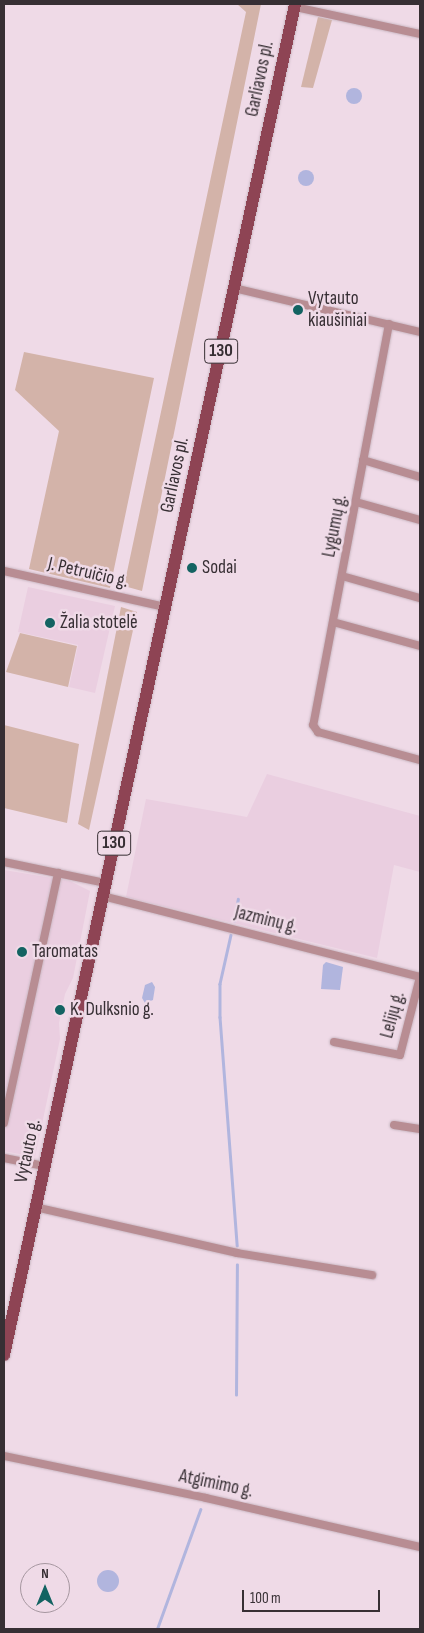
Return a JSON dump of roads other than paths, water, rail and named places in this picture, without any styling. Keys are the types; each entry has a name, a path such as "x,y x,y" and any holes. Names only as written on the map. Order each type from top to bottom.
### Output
{"main road":[{"name":"Garliavos pl.","path":"90,954 295,5"},
{"name":"Vytauto g.","path":"4,1355 90,954"}],"street":[{"path":"295,5 420,34"},
{"path":"234,288 420,332"},
{"name":"Lygumų g.","path":"389,324 313,725 318,732 420,760"},
{"path":"363,460 420,477"},
{"path":"356,502 420,520"},
{"name":"J. Petruičio g.","path":"4,571 166,608"},
{"path":"342,576 420,598"},
{"path":"332,622 420,646"},
{"name":"Jazminų g.","path":"4,862 58,873 104,889 420,977"},
{"path":"4,1123 58,873"},
{"name":"Lelijų g.","path":"334,1042 400,1055 420,977"},
{"path":"394,1125 420,1129"},
{"path":"4,1158 44,1166"},
{"path":"35,1207 237,1253 372,1275"},
{"name":"Atgimimo g.","path":"4,1456 206,1498 420,1547"}],"water":[{"path":"354,88 362,96 354,104 346,96"},
{"path":"306,170 312,172 314,178 312,184 306,186 300,184 298,178 300,172"},
{"path":"326,962 343,967 340,990 321,989 323,965"},
{"path":"152,982 155,987 153,1000 145,1003 142,998 145,985"},
{"path":"108,1570 116,1573 119,1581 116,1589 108,1592 100,1589 97,1581 100,1573"}],"waterway":[{"path":"234,921 238,899"},
{"path":"231,935 220,984 220,1017 237,1245"},
{"path":"236,1395 237,1265"},
{"path":"157,1629 200,1510"}],"place":[{"name":"Vytauto kiaušiniai","path":"298,310"},
{"name":"Sodai","path":"192,568"},
{"name":"Žalia stotelė","path":"50,623"},
{"name":"Taromatas","path":"22,952"},
{"name":"K. Dulksnio g.","path":"60,1010"}]}
